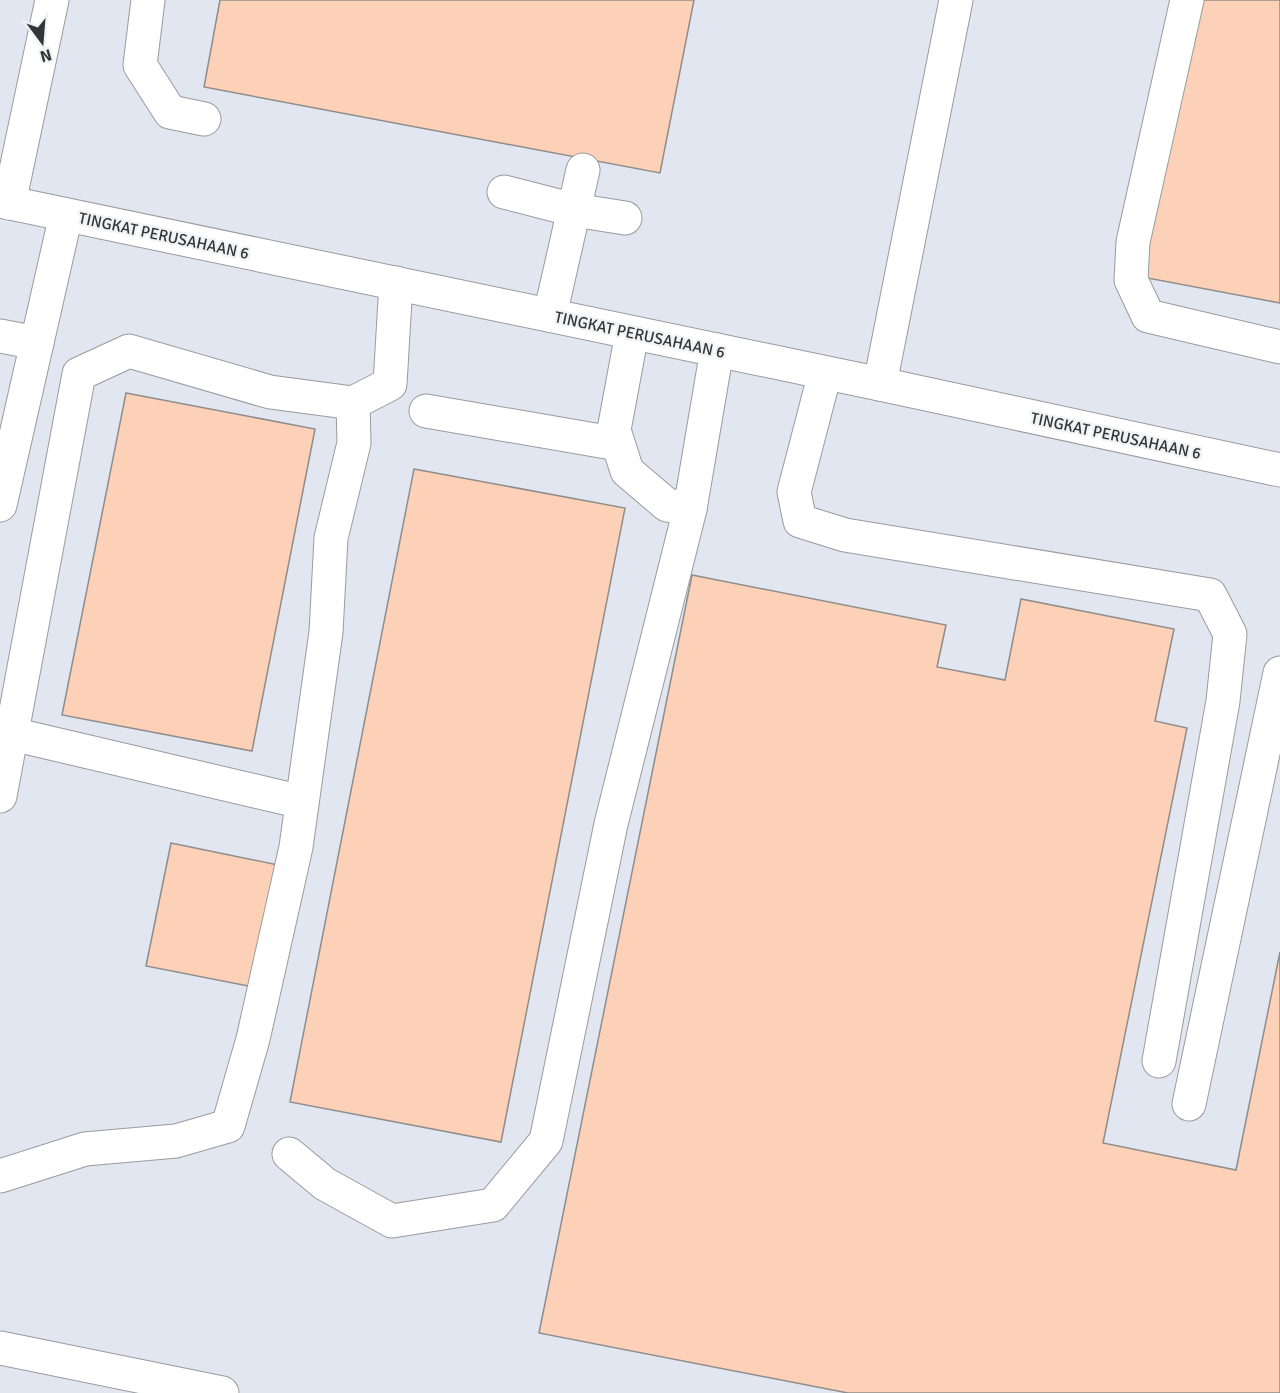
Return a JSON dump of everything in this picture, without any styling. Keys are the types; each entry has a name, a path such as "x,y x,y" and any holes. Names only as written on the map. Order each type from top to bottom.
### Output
{"street":[{"path":"5,202 52,0"},
{"path":"148,0 140,66 170,112 204,119"},
{"path":"880,384 956,0"},
{"path":"1187,0 1133,242 1131,280 1148,316 1280,347"},
{"path":"550,315 583,170"},
{"path":"504,192 574,210 625,218"},
{"name":"TINGKAT PERUSAHAAN 6","path":"5,202 880,384 1280,470"},
{"path":"0,503 11,409 37,343 66,215"},
{"path":"0,796 79,374 129,351 270,392 352,403 390,384 396,283"},
{"path":"632,333 614,430 618,444 627,471 667,506 690,509"},
{"path":"0,336 37,343"},
{"path":"289,1154 325,1184 392,1221 493,1205 546,1141 611,824 690,509 717,350"},
{"path":"825,373 794,492 800,521 845,536 1210,595 1230,634 1223,701 1159,1061"},
{"path":"0,1176 85,1149 176,1141 228,1126 253,1039 296,848 326,632 331,538 354,443 352,403"},
{"path":"426,411 618,444"},
{"path":"1189,1104 1280,674"},
{"path":"12,734 302,802"},
{"path":"0,1348 222,1393"}],"shaded area":[{"path":"0,0 1280,0 1280,1393 0,1393"}],"building":[{"path":"220,0 694,0 660,173 204,87"},
{"path":"1196,0 1280,0 1280,303 1142,277"},
{"path":"126,393 315,429 252,751 62,715"},
{"path":"414,469 625,508 501,1142 290,1102"},
{"path":"692,575 946,625 937,667 1005,680 1021,599 1174,629 1155,721 1187,728 1103,1143 1236,1170 1280,952 1280,1393 848,1393 539,1333"},
{"path":"171,843 283,866 258,988 146,966"}]}
